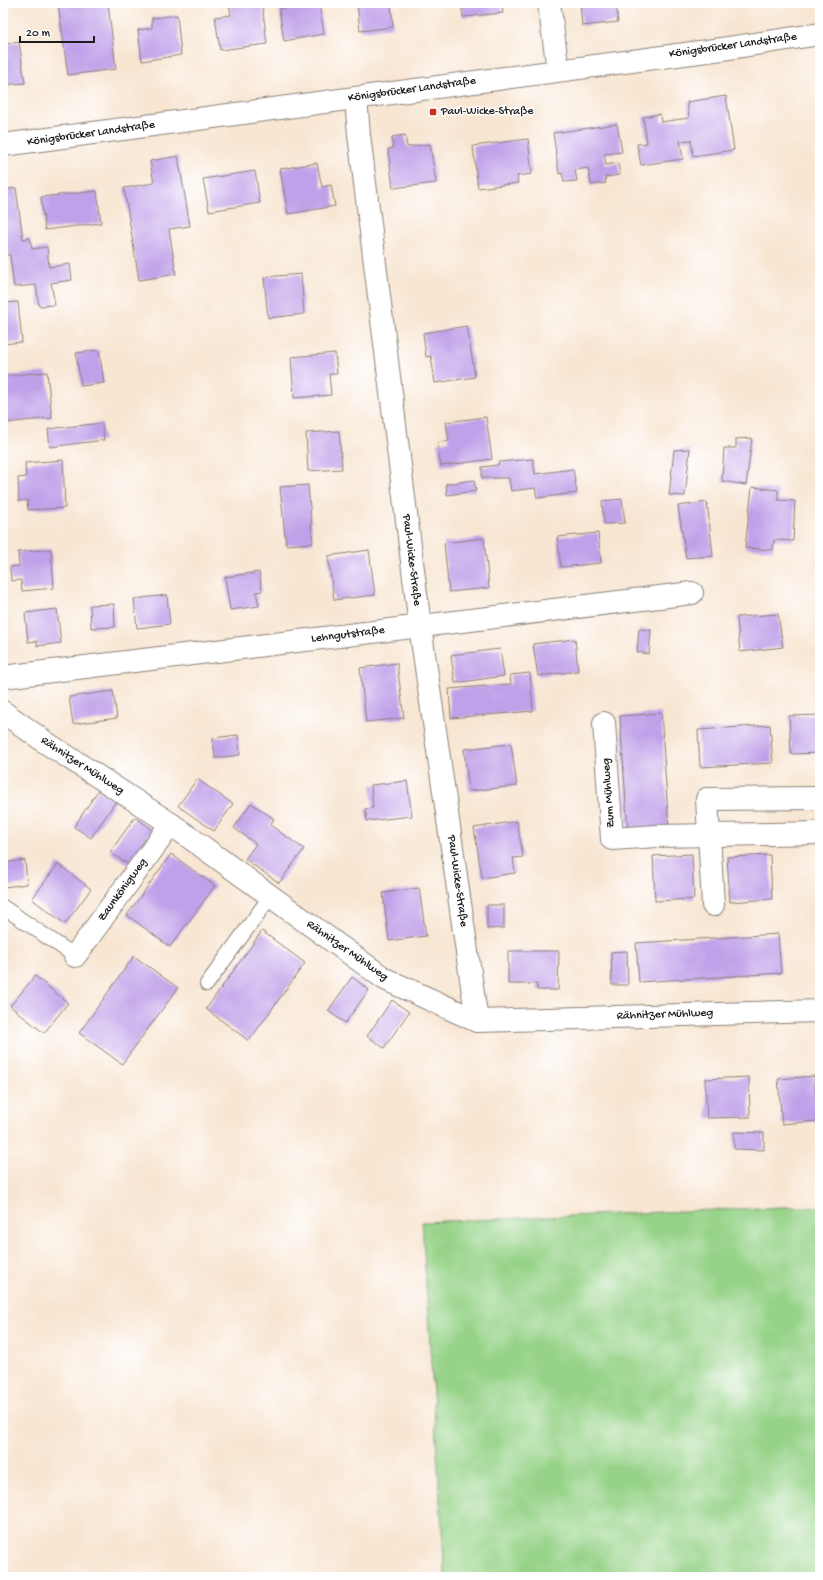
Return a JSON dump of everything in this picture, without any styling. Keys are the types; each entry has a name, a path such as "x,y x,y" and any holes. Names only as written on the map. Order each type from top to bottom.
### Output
{"street":[{"path":"548,3 558,70"},
{"name":"Königsbrücker Landstraße","path":"3,145 722,49 820,34"},
{"name":"Paul-Wicke-Straße","path":"356,98 359,135 420,626 477,1021"},
{"name":"Lehngutstraße","path":"3,677 692,593"},
{"name":"Rähnitzer Mühlweg","path":"3,712 45,742 171,824 270,898 385,979 477,1021 820,1011"},
{"name":"Zum Mühlweg","path":"604,723 612,839 709,834 820,832"},
{"path":"713,905 707,799 820,798"},
{"name":"Zaunkönigweg","path":"76,956 171,824"}],"lane":[{"path":"206,984 270,898"},
{"path":"3,907 76,956"}],"green space":[{"path":"784,1207 820,1207 820,1577 445,1577 422,1222"}],"building":[{"path":"58,3 108,3 116,69 68,75"},
{"path":"229,3 262,3 267,44 220,50 215,17 231,15"},
{"path":"319,3 324,34 284,41 279,9"},
{"path":"357,3 391,3 393,27 360,31"},
{"path":"461,3 502,3 503,13 463,17"},
{"path":"580,3 616,3 618,22 582,26"},
{"path":"177,15 181,55 142,61 138,30 152,28 152,18"},
{"path":"19,42 25,83 3,85 3,44"},
{"path":"726,96 734,150 693,156 691,140 680,141 683,159 641,165 637,144 647,143 643,117 660,114 661,122 689,118 687,102"},
{"path":"617,124 622,152 604,154 606,165 618,163 620,175 605,177 606,183 591,185 588,168 575,170 577,181 564,182 562,173 559,174 553,133"},
{"path":"405,135 407,147 430,144 436,183 393,188 388,149 393,148 392,137"},
{"path":"528,139 532,174 517,176 518,183 478,188 473,146"},
{"path":"178,156 190,226 169,229 176,274 139,280 124,188 154,183 150,161"},
{"path":"317,163 322,187 331,185 335,206 288,214 280,169"},
{"path":"255,171 260,203 209,211 203,179"},
{"path":"16,188 23,239 30,238 32,249 47,247 49,267 70,264 72,280 51,283 55,305 39,306 36,285 14,287 10,255 6,255 5,243 3,244 3,190"},
{"path":"97,191 101,223 45,230 41,197"},
{"path":"301,274 304,314 268,318 264,277"},
{"path":"18,302 22,342 3,344 3,303"},
{"path":"467,326 475,377 435,383 431,356 426,357 423,333"},
{"path":"99,350 104,383 81,386 76,353"},
{"path":"335,353 337,374 329,374 331,395 294,398 291,357"},
{"path":"47,372 52,418 5,423 3,376"},
{"path":"486,417 492,459 441,466 437,443 449,441 446,422"},
{"path":"102,423 104,440 50,447 48,429"},
{"path":"339,431 342,469 308,471 306,433"},
{"path":"752,438 746,485 722,481 724,448 736,448 736,439"},
{"path":"690,449 685,496 669,495 674,450"},
{"path":"533,459 535,474 573,469 577,493 537,498 535,488 511,491 509,478 482,478 482,467 498,465 499,462"},
{"path":"63,460 65,508 28,510 27,500 19,501 18,478 26,477 25,463"},
{"path":"474,480 476,491 447,495 446,484"},
{"path":"308,485 313,543 286,545 280,487"},
{"path":"752,487 778,490 778,500 795,501 793,541 774,540 773,550 745,548"},
{"path":"622,499 625,523 604,524 602,501"},
{"path":"707,502 713,556 686,558 678,506"},
{"path":"598,533 601,563 561,567 557,537"},
{"path":"484,538 489,588 449,592 444,543"},
{"path":"51,549 54,588 22,591 21,580 11,581 10,567 19,566 18,552"},
{"path":"369,550 375,595 334,600 328,556"},
{"path":"259,572 262,591 256,592 259,606 230,610 225,577"},
{"path":"167,595 170,624 137,628 134,599"},
{"path":"114,604 115,627 91,628 90,605"},
{"path":"57,609 61,643 37,646 37,641 28,642 25,613"},
{"path":"778,614 783,647 740,652 737,617"},
{"path":"639,629 651,630 649,654 637,652"},
{"path":"575,639 578,671 538,676 533,644"},
{"path":"500,649 504,676 455,683 451,655"},
{"path":"397,663 404,718 366,722 360,668"},
{"path":"530,673 533,711 451,718 449,689 511,684 510,675"},
{"path":"113,691 117,718 73,724 69,697"},
{"path":"661,713 669,829 628,832 620,716"},
{"path":"820,715 820,753 791,754 789,716"},
{"path":"770,725 773,763 700,767 698,730"},
{"path":"238,735 240,755 215,758 213,738"},
{"path":"511,744 517,786 469,791 464,749"},
{"path":"197,779 233,804 214,831 178,806"},
{"path":"407,781 412,816 367,821 365,809 373,808 371,785"},
{"path":"99,789 116,801 91,838 74,827"},
{"path":"251,803 274,819 270,825 304,849 279,883 245,859 256,844 234,828"},
{"path":"135,817 153,830 129,865 110,852"},
{"path":"517,821 523,857 513,858 515,873 482,878 474,828"},
{"path":"171,854 215,886 170,947 127,915"},
{"path":"692,854 694,899 655,901 653,856"},
{"path":"770,855 772,899 730,902 727,857"},
{"path":"25,860 27,884 4,887 3,863"},
{"path":"58,864 91,889 65,924 32,899"},
{"path":"419,888 426,936 389,941 383,893"},
{"path":"487,905 504,905 504,928 487,929"},
{"path":"262,931 305,963 249,1041 206,1009"},
{"path":"778,934 781,973 639,982 636,943"},
{"path":"508,951 559,951 558,990 537,990 537,984 508,984"},
{"path":"627,951 628,985 612,985 611,952"},
{"path":"134,956 178,988 122,1064 79,1033"},
{"path":"35,976 68,1003 44,1033 10,1006"},
{"path":"352,977 369,990 345,1023 328,1011"},
{"path":"392,1000 409,1012 384,1048 367,1036"},
{"path":"814,1076 818,1121 782,1124 778,1079"},
{"path":"749,1077 750,1117 707,1118 705,1079"},
{"path":"734,1132 764,1133 764,1150 734,1149"}],"place":[{"name":"Paul-Wicke-Straße","path":"433,112"}]}
